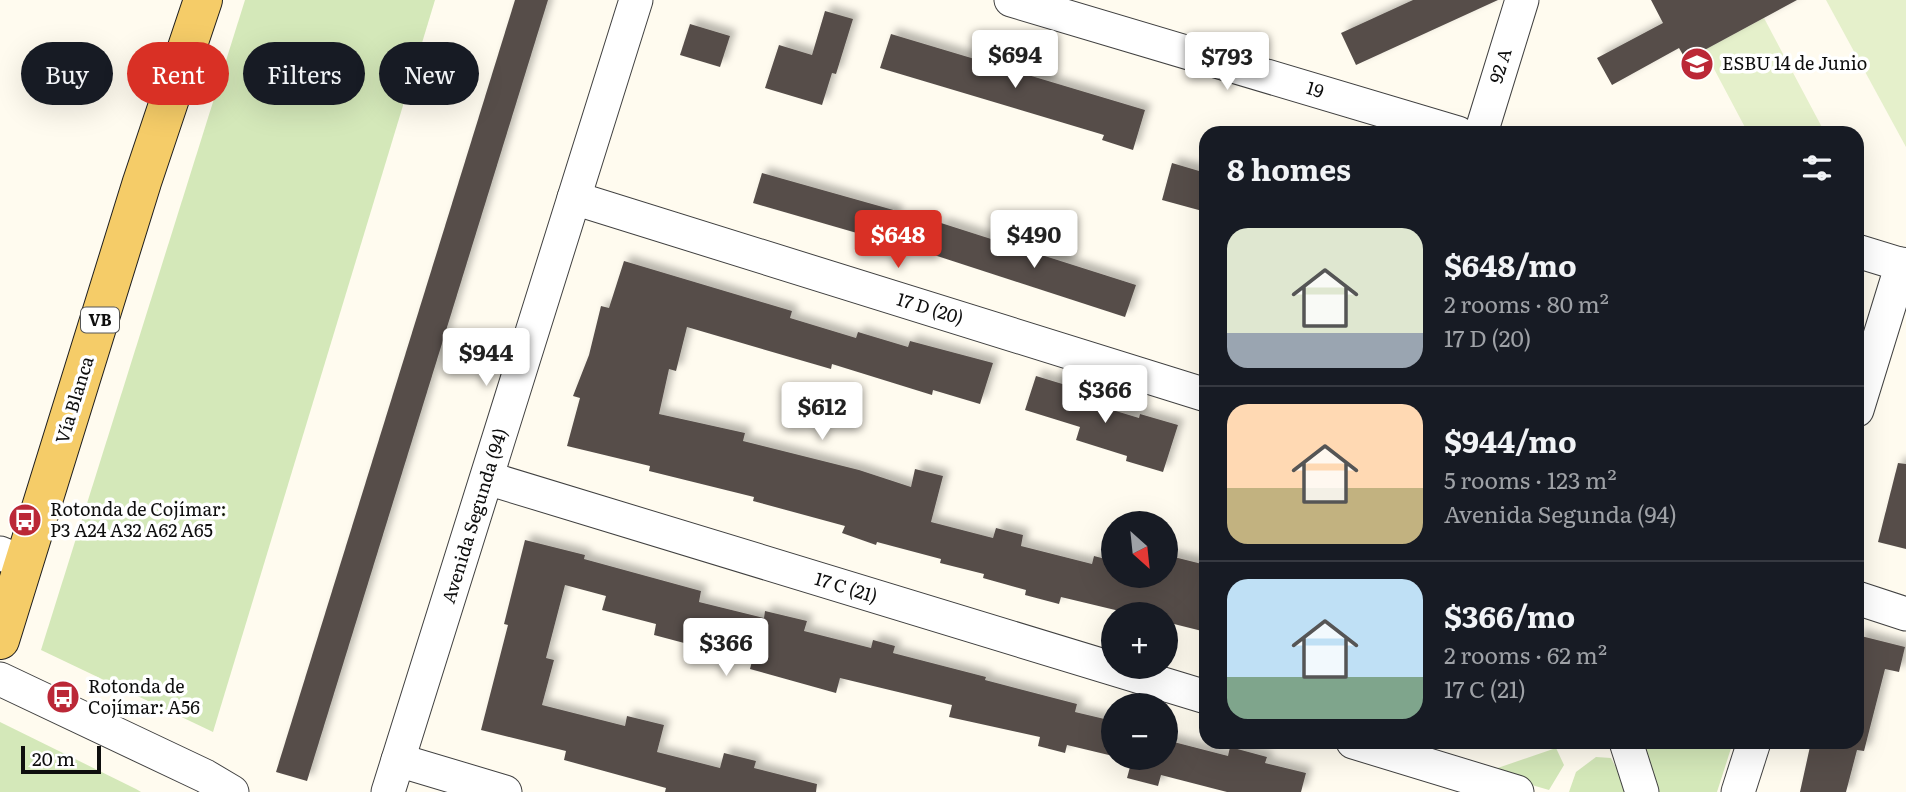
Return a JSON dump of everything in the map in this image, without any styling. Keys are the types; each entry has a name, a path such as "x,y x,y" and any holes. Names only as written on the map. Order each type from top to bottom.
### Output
{"main road":[{"name":"Vía Blanca","path":"0,640 12,558 203,0"}],"street":[{"name":"Avenida Segunda (94)","path":"388,792 636,0"},
{"name":"19","path":"1011,0 1434,126"},
{"name":"92 A","path":"1483,126 1522,0"},
{"name":"17 D (20)","path":"574,198 1199,393"},
{"path":"1864,253 1904,265 1864,388"},
{"name":"17 C (21)","path":"486,478 1199,695"},
{"path":"1864,600 1906,614"},
{"path":"0,679 205,776 232,792"},
{"path":"1376,749 1517,792"},
{"path":"1628,749 1642,792"},
{"path":"1738,792 1752,749"},
{"path":"398,760 505,792"}],"green space":[{"path":"245,0 435,0 422,42 379,42 379,105 403,105 213,732 41,650 212,105 229,105 229,51"},
{"path":"1826,0 1906,0 1906,147"},
{"path":"1764,18 1821,126 1744,126 1704,50"},
{"path":"0,722 136,789 141,792 0,792"},
{"path":"1553,749 1556,749 1564,765 1549,790 1486,772"},
{"path":"1642,749 1731,749 1717,792 1657,792"},
{"path":"1596,757 1611,758 1629,792 1569,792 1576,772"}],"building":[{"path":"515,0 548,0 307,781 276,772"},
{"path":"1413,0 1498,0 1356,65 1341,33"},
{"path":"1651,0 1797,0 1686,60 1679,48 1612,85 1597,58 1663,23"},
{"path":"825,11 853,19 836,74 832,73 822,105 765,88 779,45 812,55"},
{"path":"690,24 730,36 720,67 680,55"},
{"path":"891,34 1145,110 1133,150 1102,140 1104,135 880,68"},
{"path":"1172,163 1199,171 1199,210 1162,200"},
{"path":"762,173 897,211 888,242 753,203"},
{"path":"941,223 1136,285 1125,317 931,254"},
{"path":"624,261 792,311 790,318 856,338 858,332 908,347 910,341 993,363 980,404 933,390 932,395 832,364 831,369 687,327 676,371 669,369 659,414 745,433 743,441 859,470 911,487 915,469 943,476 931,522 993,538 996,528 1023,535 1021,546 1092,564 1094,556 1101,558 1101,588 1178,588 1178,558 1199,563 1199,630 1178,625 1178,602 1101,602 1101,607 1061,597 1059,604 1025,595 1026,590 983,578 984,574 940,563 941,559 877,542 876,545 842,533 845,526 753,501 754,497 649,471 650,466 567,446 580,398 573,396 589,355 601,306 609,308"},
{"path":"1036,376 1079,389 1076,399 1139,418 1140,414 1178,425 1163,472 1126,461 1127,456 1076,440 1080,427 1025,410"},
{"path":"1898,463 1906,464 1906,549 1878,542"},
{"path":"525,540 585,555 584,559 701,591 699,602 764,618 765,611 807,621 804,631 871,648 873,640 895,646 893,653 1077,704 1075,712 1101,718 1101,753 1067,745 1065,753 1038,746 1040,737 949,717 952,705 840,678 836,693 750,669 752,661 654,635 656,624 602,610 606,596 565,585 546,658 554,660 542,705 625,726 627,716 664,725 657,752 720,768 724,753 756,761 754,768 817,784 816,792 665,792 666,788 564,760 566,751 481,730 508,625 504,624"},
{"path":"1864,637 1905,647 1899,672 1885,669 1864,751 1857,750 1846,792 1800,792 1809,749 1864,749"},
{"path":"1178,743 1228,756 1230,749 1237,749 1267,757 1265,763 1306,773 1301,792 1227,792 1161,775 1158,786 1127,778 1129,770 1178,770"}],"place":[{"name":"ESBU 14 de Junio","path":"1697,64"},
{"name":"Rotonda de Cojímar: P3 A24 A32 A62 A65","path":"25,520"},
{"name":"Rotonda de Cojímar: A56","path":"63,697"}]}
